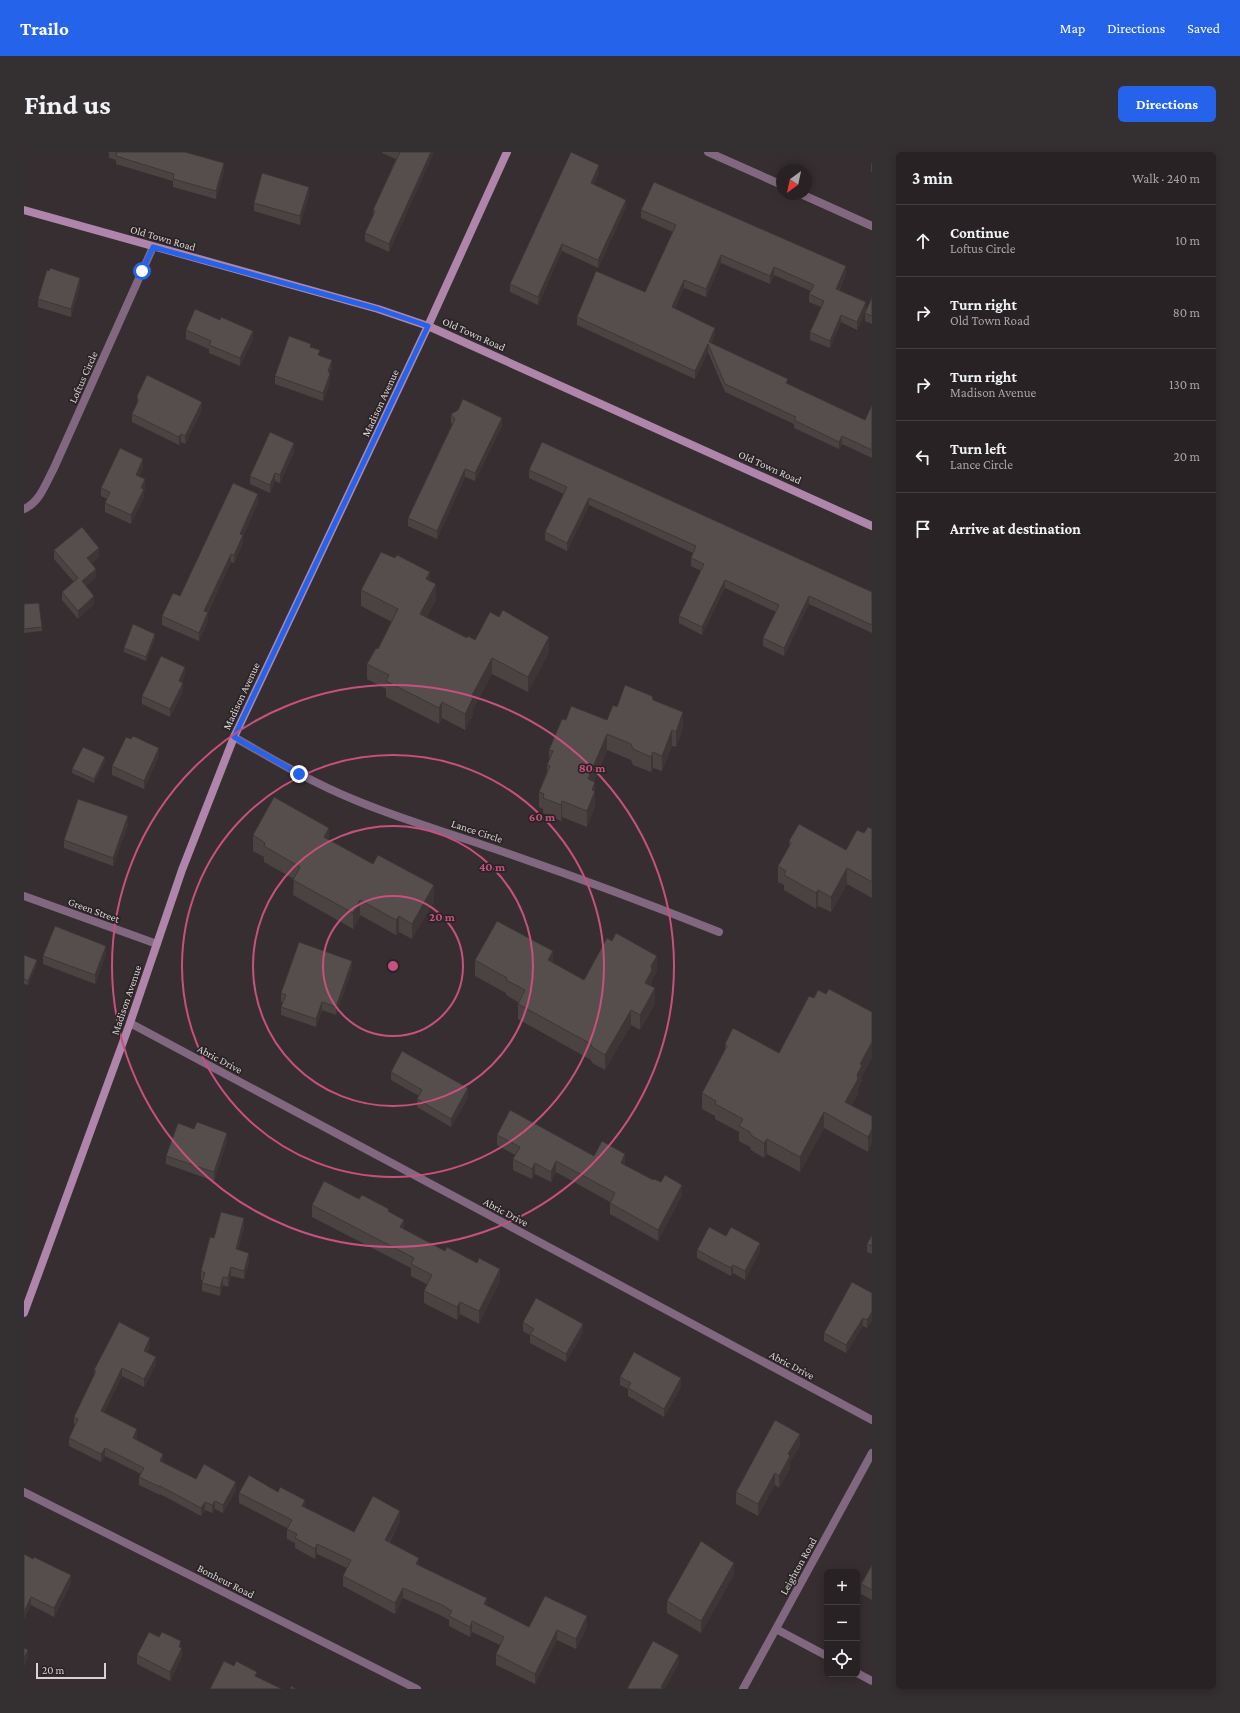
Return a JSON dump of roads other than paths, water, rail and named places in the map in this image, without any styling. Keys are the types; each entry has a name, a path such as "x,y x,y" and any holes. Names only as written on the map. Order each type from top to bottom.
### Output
{"main road":[{"name":"Madison Avenue","path":"24,1313 130,1023 182,870 234,737 428,326 507,152"},
{"name":"Old Town Road","path":"24,210 378,309 428,326 872,526"}],"street":[{"path":"708,152 776,182"},
{"path":"812,199 872,226"},
{"name":"Loftus Circle","path":"24,509 29,507 39,498 54,468 153,247"},
{"name":"Lance Circle","path":"234,737 299,774 355,800 416,824 467,839 617,892 719,932"},
{"name":"Green Street","path":"24,896 157,944"},
{"name":"Abric Drive","path":"130,1023 872,1420"},
{"name":"Leighton Road","path":"743,1689 872,1454"},
{"name":"Bonheur Road","path":"24,1492 417,1689"},
{"path":"776,1629 824,1654"},
{"path":"860,1675 872,1681"}]}
